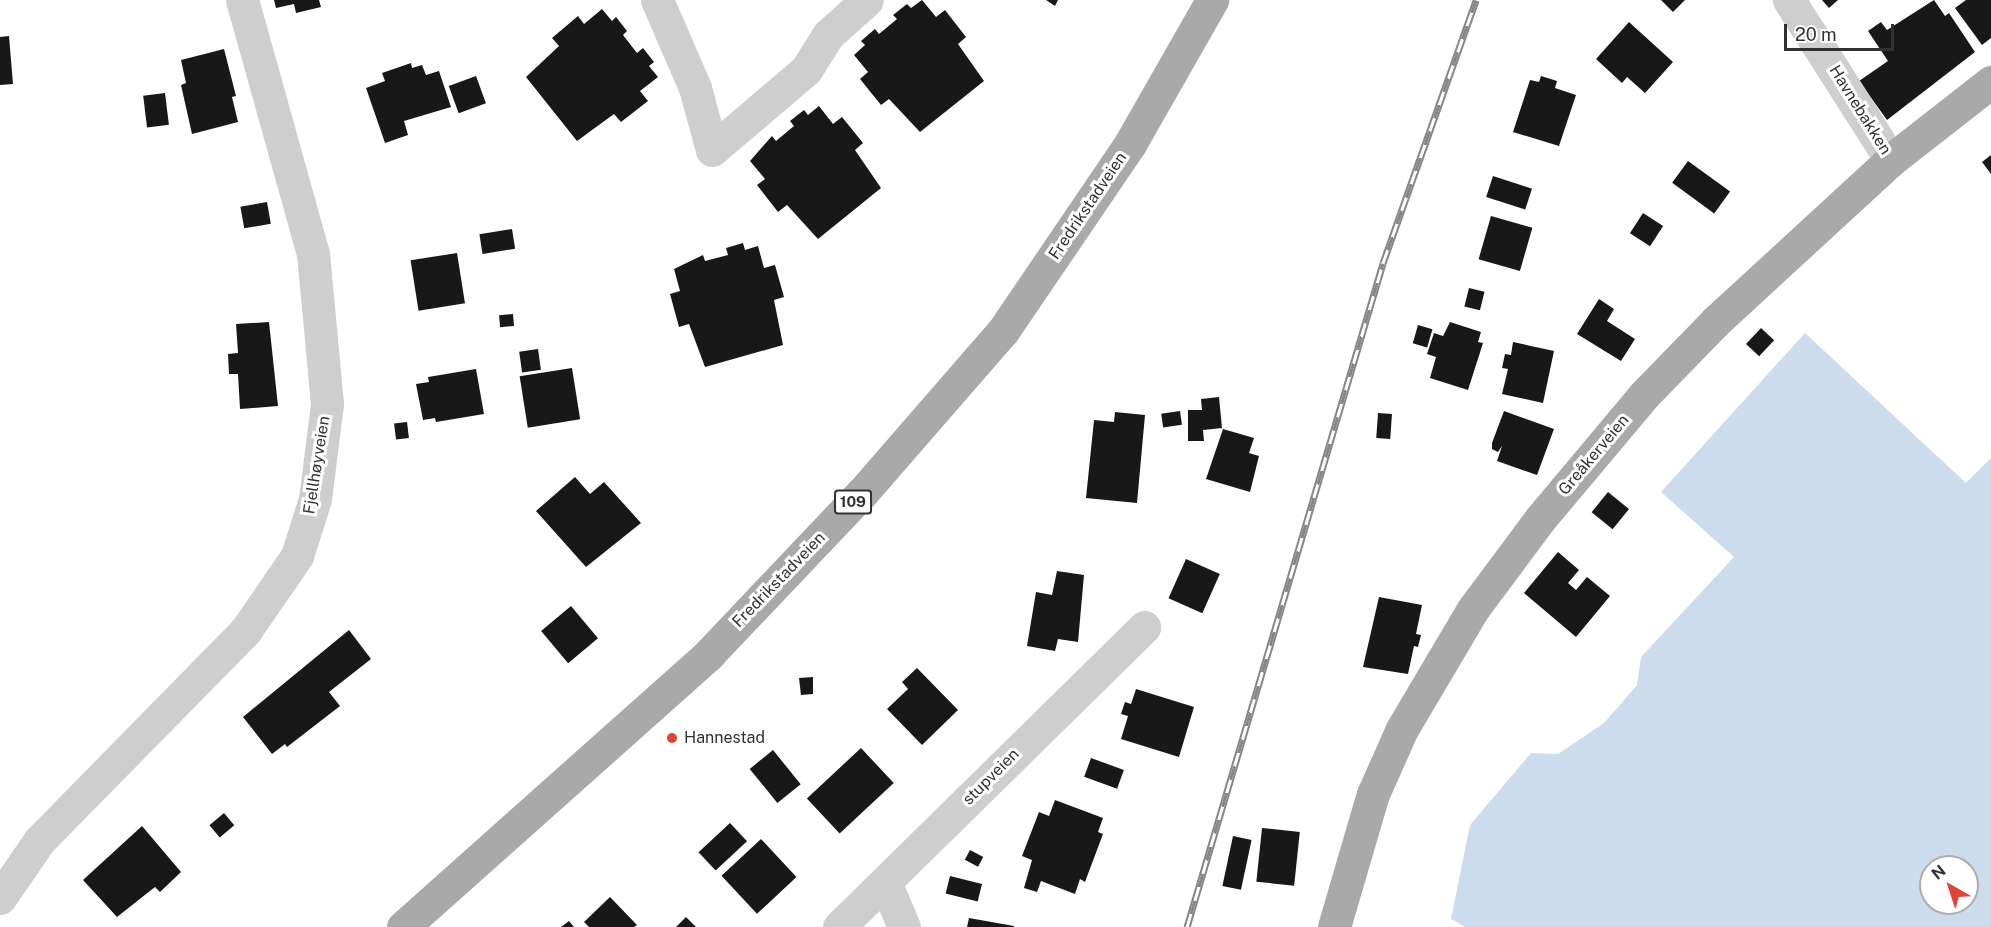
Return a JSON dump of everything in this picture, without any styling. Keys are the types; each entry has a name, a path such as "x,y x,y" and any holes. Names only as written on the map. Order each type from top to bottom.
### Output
{"main road":[{"name":"Fredrikstadveien","path":"403,927 709,654 862,493 1003,330 1130,144 1212,0"},
{"name":"Greåkerveien","path":"1334,927 1373,794 1431,676 1473,609 1582,466 1644,395 1802,239 1891,160 1991,82"}],"street":[{"name":"Fjellhøyveien","path":"0,898 39,841 246,630 297,556 315,499 327,404 313,254 242,0"},
{"path":"657,0 695,88 712,150 806,70 828,35 867,0"},
{"name":"Havnebakken","path":"1789,0 1891,160"},
{"name":"stupveien","path":"839,927 1144,627"},
{"path":"885,882 904,927"}],"water":[{"path":"1805,333 1966,483 1991,458 1991,927 1465,927 1451,919 1470,825 1531,753 1558,754 1604,723 1637,685 1641,657 1734,557 1661,492"}],"building":[{"path":"274,0 319,0 321,7 296,13 294,4 276,8"},
{"path":"922,0 936,17 945,10 966,37 958,44 984,81 920,132 889,99 881,105 860,79 868,72 854,55 865,45 861,41 875,29 879,34 897,19 893,15 907,4 911,8"},
{"path":"1046,0 1058,0 1055,6"},
{"path":"1661,0 1685,0 1673,12"},
{"path":"1822,0 1838,0 1829,8"},
{"path":"1934,0 1945,16 1949,13 1975,52 1887,120 1859,81 1888,61 1868,31 1881,22 1887,30"},
{"path":"1966,0 1991,0 1991,38 1982,45 1955,8"},
{"path":"602,9 612,21 616,17 627,31 623,35 637,53 643,48 654,62 649,66 658,77 640,91 648,101 621,122 614,114 577,141 526,77 559,46 552,38 578,16 584,24"},
{"path":"1629,22 1673,62 1645,93 1627,77 1622,83 1596,59"},
{"path":"9,36 13,84 0,85 0,37"},
{"path":"224,49 236,96 232,97 238,122 192,134 181,85 186,83 181,60"},
{"path":"411,63 412,68 422,65 426,75 439,71 451,107 404,121 408,135 385,143 366,88 385,81 382,73"},
{"path":"476,76 486,103 459,113 449,86"},
{"path":"1541,76 1557,81 1555,88 1576,95 1559,146 1513,132 1530,80 1539,82"},
{"path":"165,93 169,125 147,127 143,96"},
{"path":"819,106 833,124 842,117 863,143 855,150 881,188 818,239 787,205 778,212 757,185 765,179 750,161 772,136 776,141 794,126 790,121 804,110 808,115"},
{"path":"1991,155 1991,174 1982,162"},
{"path":"1688,161 1730,192 1714,213 1672,183"},
{"path":"1493,176 1532,189 1525,210 1486,197"},
{"path":"267,202 271,224 244,228 240,207"},
{"path":"1643,213 1663,226 1650,246 1630,233"},
{"path":"1491,216 1532,228 1520,271 1479,259"},
{"path":"512,229 515,249 483,254 479,234"},
{"path":"743,243 745,250 758,246 764,268 775,265 784,297 774,300 783,345 705,367 689,324 679,327 670,294 680,291 674,269 703,255 705,261 728,255 726,248"},
{"path":"457,253 465,303 419,311 411,260"},
{"path":"1469,288 1485,292 1480,310 1464,306"},
{"path":"1599,299 1614,309 1607,321 1635,339 1621,361 1577,334"},
{"path":"513,314 514,326 500,327 499,315"},
{"path":"269,322 278,406 240,409 238,374 229,374 228,354 238,353 236,324"},
{"path":"1450,322 1481,332 1478,342 1483,343 1468,390 1430,378 1436,357 1427,354 1434,333 1443,336"},
{"path":"1418,325 1432,329 1427,347 1413,343"},
{"path":"1761,328 1774,340 1759,356 1746,344"},
{"path":"1513,342 1554,351 1543,403 1502,394 1508,369 1502,368 1505,354 1511,355"},
{"path":"538,349 541,370 522,372 519,352"},
{"path":"572,368 580,419 528,428 520,376"},
{"path":"476,369 484,414 436,422 435,418 423,420 416,384 429,382 428,377"},
{"path":"1219,397 1222,428 1203,430 1204,441 1188,441 1188,410 1202,410 1201,399"},
{"path":"1180,411 1182,425 1163,428 1161,414"},
{"path":"1504,411 1554,429 1537,475 1497,461 1502,446 1498,452 1492,449 1492,443"},
{"path":"1115,412 1145,415 1137,503 1086,498 1094,420 1114,422"},
{"path":"1378,413 1392,414 1390,439 1376,438"},
{"path":"407,422 409,438 396,439 394,424"},
{"path":"1223,429 1254,438 1249,453 1259,456 1250,492 1206,479"},
{"path":"575,477 590,494 604,482 641,523 586,567 536,511"},
{"path":"1608,492 1629,509 1613,529 1592,512"},
{"path":"1558,552 1579,570 1568,583 1576,590 1587,577 1610,596 1576,637 1524,593"},
{"path":"1186,559 1220,574 1202,613 1169,598"},
{"path":"1057,571 1084,575 1078,642 1058,639 1055,651 1027,646 1036,592 1052,595"},
{"path":"1379,597 1422,605 1416,634 1421,635 1418,647 1414,646 1408,674 1363,667"},
{"path":"571,606 598,638 568,663 541,631"},
{"path":"349,630 371,659 329,692 340,706 287,747 285,744 272,754 243,717"},
{"path":"917,668 958,710 922,745 887,709 908,689 902,682"},
{"path":"813,677 813,694 801,695 799,678"},
{"path":"1136,689 1194,707 1179,757 1121,739 1128,716 1121,714 1125,702 1131,704"},
{"path":"861,748 894,783 840,834 807,798"},
{"path":"773,750 801,784 777,803 750,769"},
{"path":"1091,758 1124,770 1117,789 1084,777"},
{"path":"1055,800 1103,818 1098,832 1103,834 1085,882 1080,879 1075,894 1041,881 1037,892 1024,888 1032,860 1022,856 1039,812 1049,816"},
{"path":"224,813 234,825 220,837 209,825"},
{"path":"730,823 747,841 716,871 699,852"},
{"path":"142,826 181,872 160,892 155,887 117,917 83,880"},
{"path":"1262,828 1300,832 1294,886 1256,882"},
{"path":"1233,836 1252,840 1241,890 1222,886"},
{"path":"761,839 796,877 757,914 722,876"},
{"path":"970,850 983,857 978,867 965,860"},
{"path":"950,876 982,884 978,901 946,893"},
{"path":"610,897 637,925 634,927 589,927 584,922"},
{"path":"686,917 696,927 676,927"},
{"path":"969,918 1014,926 1014,927 967,927"},
{"path":"569,921 574,927 561,927"}],"railway":[{"path":"1187,927 1383,263 1476,0"}],"place":[{"name":"Hannestad","path":"672,738"}]}
